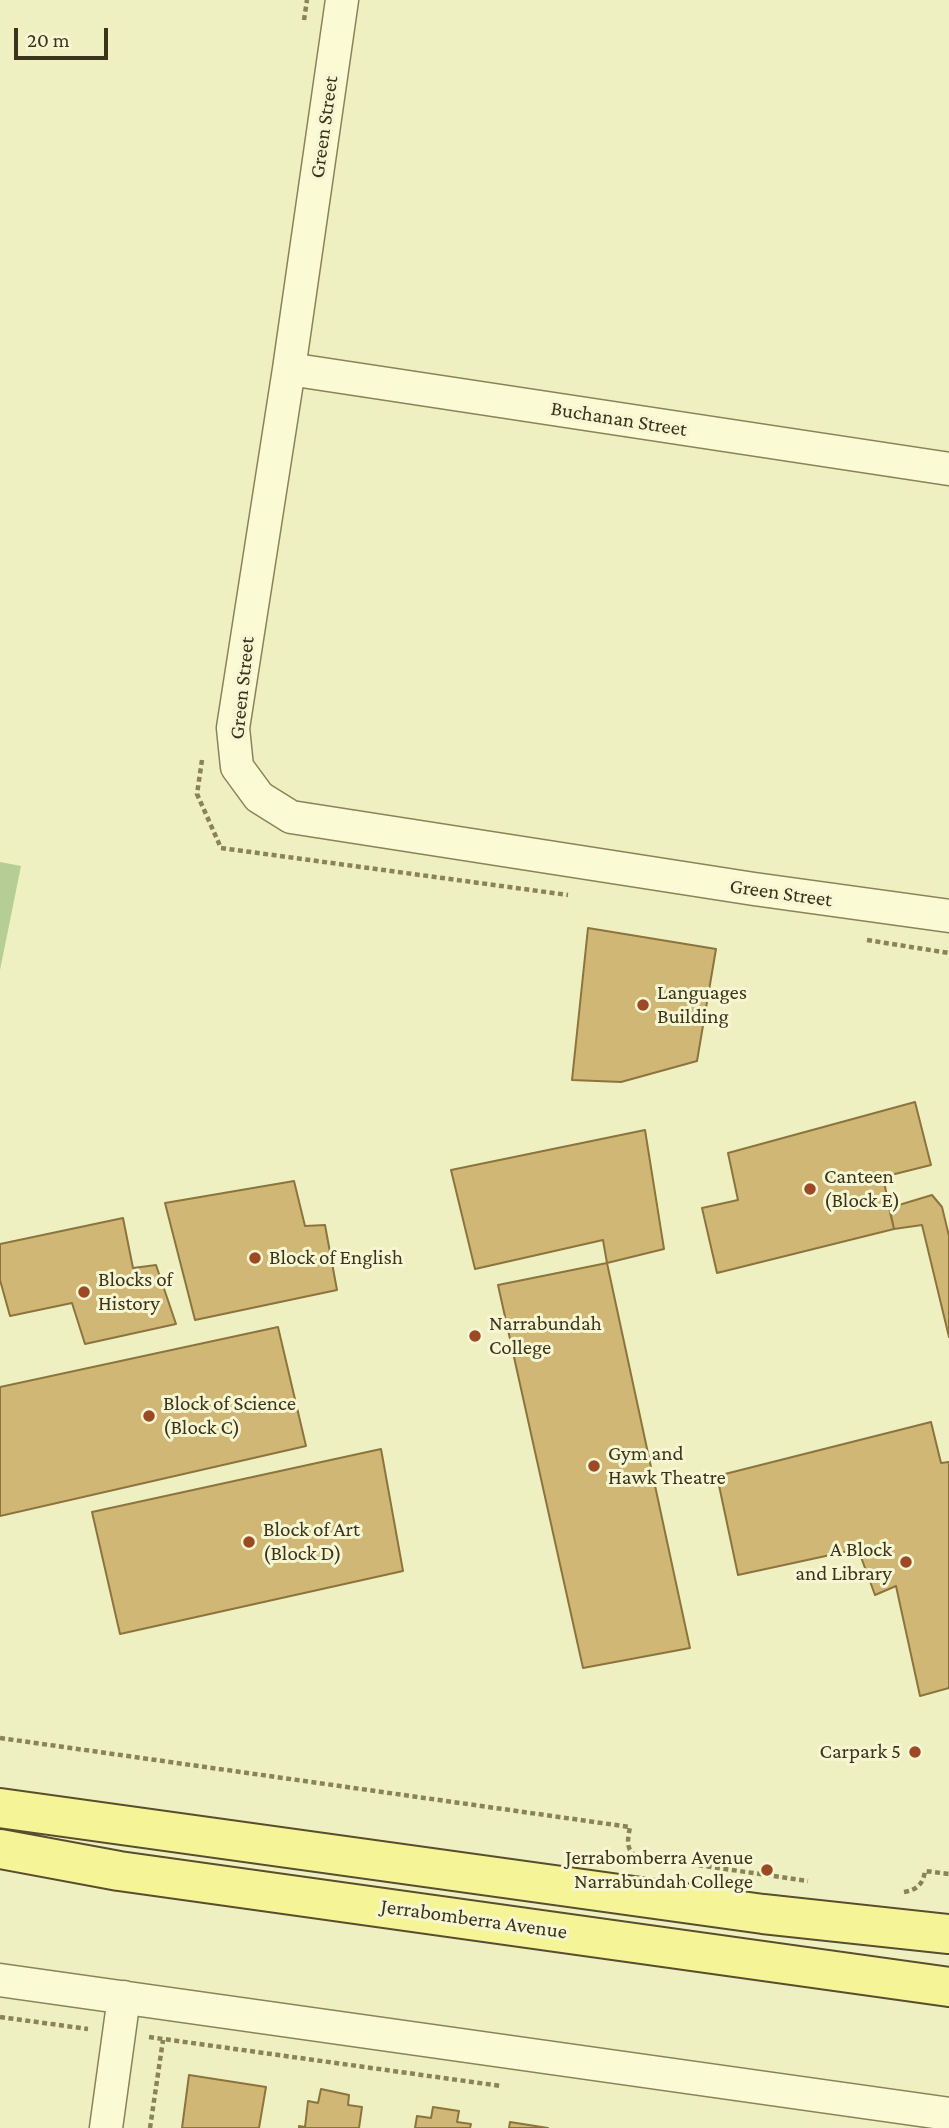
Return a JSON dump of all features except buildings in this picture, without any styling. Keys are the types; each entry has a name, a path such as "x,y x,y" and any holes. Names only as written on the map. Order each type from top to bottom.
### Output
{"main road":[{"path":"0,1808 763,1914 949,1934"},
{"name":"Jerrabomberra Avenue","path":"0,1849 119,1871 949,1987"},
{"path":"596,1890 596,1902 601,1916 613,1930 627,1940"}],"street":[{"name":"Green Street","path":"342,0 289,369 233,728 237,767 258,797 290,817 754,889 949,916"},
{"name":"Buchanan Street","path":"289,369 949,470"},
{"path":"0,1980 949,2114"},
{"path":"106,2128 124,1997"}],"path":[{"path":"303,27 307,0"},
{"path":"203,753 197,794 221,848 574,896"},
{"path":"856,938 949,953"},
{"path":"0,1738 630,1827 628,1845 631,1853 636,1856 814,1881"},
{"path":"896,1893 914,1890 920,1885 925,1871 949,1874"},
{"path":"0,2017 99,2030"},
{"path":"150,2128 163,2040"}],"green space":[{"path":"0,862 21,866 0,970"}],"place":[{"name":"Languages Building","path":"643,1005"},
{"name":"Canteen (Block E)","path":"810,1189"},
{"name":"Block of English","path":"255,1258"},
{"name":"Blocks of History","path":"84,1292"},
{"name":"Narrabundah College","path":"475,1336"},
{"name":"Block of Science (Block C)","path":"149,1416"},
{"name":"Gym and Hawk Theatre","path":"594,1466"},
{"name":"Block of Art (Block D)","path":"249,1542"},
{"name":"A Block and Library","path":"906,1562"},
{"name":"Carpark 5","path":"915,1752"},
{"name":"Jerrabomberra Avenue Narrabundah College","path":"767,1870"}]}
